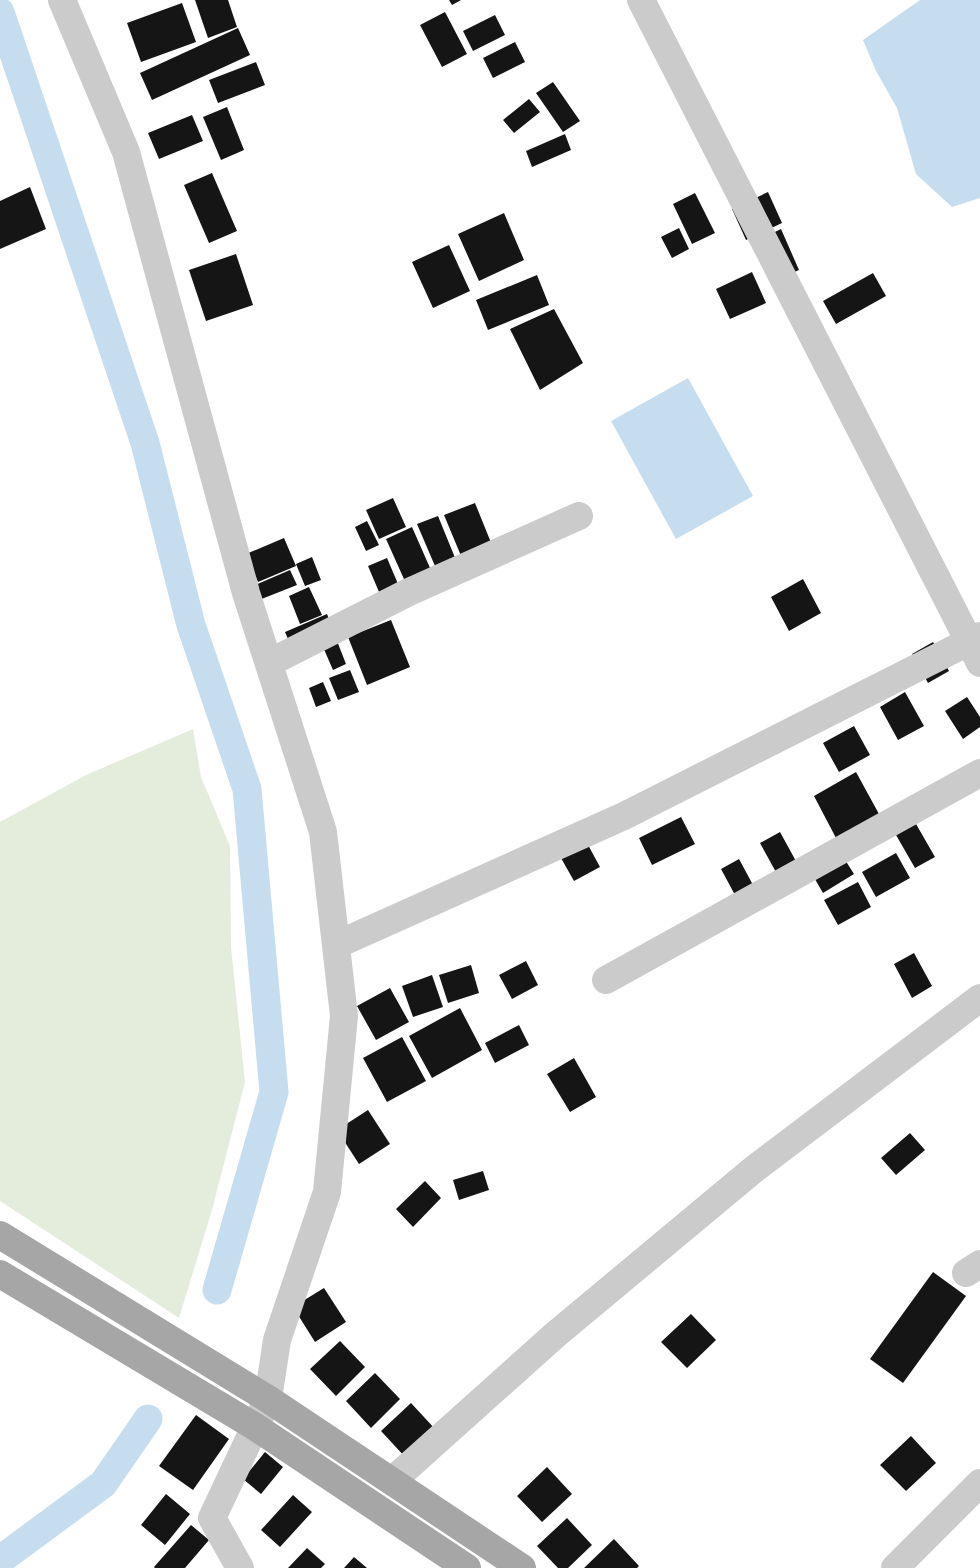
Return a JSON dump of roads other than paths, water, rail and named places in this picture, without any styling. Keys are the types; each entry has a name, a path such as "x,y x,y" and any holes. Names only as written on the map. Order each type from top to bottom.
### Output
{"main road":[{"path":"0,1235 268,1398 522,1568"},
{"path":"0,1274 254,1426 467,1568"}],"street":[{"path":"62,0 126,152 246,592 323,832 336,945 344,1016 328,1192 278,1340 268,1398 212,1518 240,1568"},
{"path":"336,945 624,816 976,647 641,0"},
{"path":"269,663 408,592 579,516"},
{"path":"606,980 980,773"},
{"path":"392,1481 555,1335 753,1170 980,998"},
{"path":"895,1568 980,1483"}],"water":[{"path":"920,0 980,0 980,198 952,207 916,174 897,108 876,71 863,40"},
{"path":"688,378 753,496 676,539 611,421"}],"waterway":[{"path":"0,12 145,443 191,625 247,789 274,1092 217,1290"},
{"path":"0,1560 103,1484 148,1419"}]}
